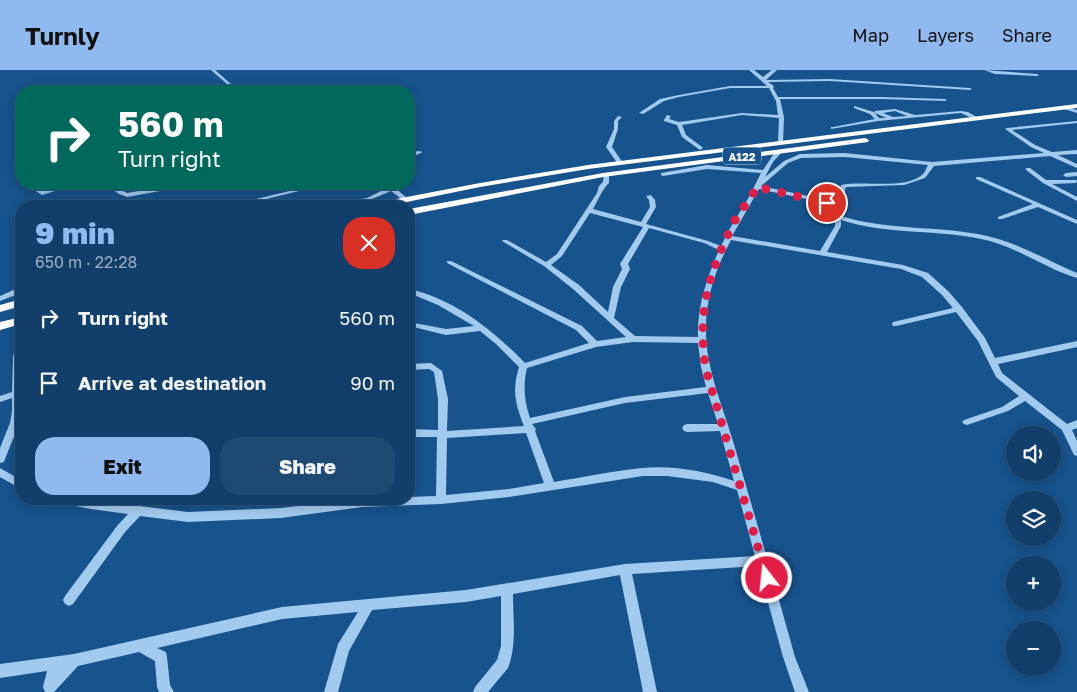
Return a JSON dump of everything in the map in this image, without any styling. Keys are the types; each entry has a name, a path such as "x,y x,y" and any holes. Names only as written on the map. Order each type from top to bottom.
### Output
{"highway":[{"name":"A122","path":"414,200 537,175 781,142 831,132 902,127 1077,106"},
{"path":"1020,114 1039,118"},
{"name":"A122","path":"415,211 491,194 667,165 772,154 841,143 1039,118 1077,118"},
{"path":"977,119 991,124"},
{"path":"902,127 916,133"},
{"path":"831,132 841,143"},
{"path":"656,158 667,165"},
{"path":"0,309 15,304"},
{"path":"0,326 15,322"}],"street":[{"path":"213,70 231,85"},
{"path":"751,70 772,87 778,98 782,117 781,142"},
{"path":"764,80 776,70"},
{"path":"986,70 995,73 1037,75"},
{"path":"764,80 851,86 970,89"},
{"path":"851,86 860,98"},
{"path":"640,113 662,100 679,96 730,87 772,87"},
{"path":"818,91 827,99"},
{"path":"778,98 922,98 945,100"},
{"path":"922,98 935,109"},
{"path":"856,107 872,113 887,128"},
{"path":"1066,108 1077,118"},
{"path":"894,120 877,112 895,110 915,117"},
{"path":"695,118 717,112 760,115"},
{"path":"831,132 878,120 966,113 977,119"},
{"path":"669,116 666,120 678,124 740,115 782,117"},
{"path":"620,117 616,121 616,129 609,147 620,163"},
{"path":"1077,118 1007,129 1050,155 1077,166"},
{"path":"678,124 684,136 700,148"},
{"path":"415,154 420,152"},
{"path":"801,158 832,154 932,164 1077,152"},
{"path":"772,154 758,186 737,218 723,249 704,301 702,340 712,390 724,426 789,657 802,692"},
{"path":"758,186 786,162 810,156"},
{"path":"822,254 838,226 838,205 843,186 903,182 925,175 932,164"},
{"path":"663,174 707,167 765,172"},
{"path":"1028,169 1045,182 1077,199"},
{"path":"546,265 560,255 600,193 602,186 606,182 606,174"},
{"path":"978,178 1077,222"},
{"path":"1045,182 1076,179"},
{"path":"758,186 838,205"},
{"path":"36,190 42,194 55,190"},
{"path":"116,190 121,194 127,194 151,190"},
{"path":"256,200 299,190"},
{"path":"364,200 388,190"},
{"path":"611,317 617,287 626,269 624,264 654,206 649,196"},
{"path":"1000,218 1037,205"},
{"path":"588,210 723,249"},
{"path":"839,217 892,228 981,236 1076,275"},
{"path":"728,237 890,264 918,271 938,285 960,309 982,340 999,375 1024,397 1066,428 1077,452"},
{"path":"505,241 522,254 546,265 611,317 633,339"},
{"path":"449,262 579,328 595,344"},
{"path":"0,299 15,293"},
{"path":"415,295 448,308 482,328 523,366"},
{"path":"896,324 960,309"},
{"path":"415,325 446,332 482,328"},
{"path":"523,366 595,344 633,339 702,340"},
{"path":"992,362 1077,344"},
{"path":"415,367 431,366 438,371 443,399 441,500"},
{"path":"523,366 519,394 550,486"},
{"path":"415,433 442,434 529,426 625,400 712,390"},
{"path":"0,399 15,394"},
{"path":"967,422 1005,409 1024,397"},
{"path":"0,459 15,422"},
{"path":"1066,428 1077,424"},
{"path":"687,428 724,426"},
{"path":"0,472 15,481"},
{"path":"415,501 441,500 550,486 626,473 667,472 713,478 741,487"},
{"path":"91,505 188,517 281,513 346,505"},
{"path":"69,600 121,528 138,510"},
{"path":"0,671 74,660 282,613 466,596 625,569 762,561"},
{"path":"625,569 650,692"},
{"path":"480,692 503,663 507,646 507,590"},
{"path":"331,692 343,648 369,604"},
{"path":"140,646 160,657 164,687 167,692"},
{"path":"49,689 74,660"},
{"path":"49,689 55,662"}],"route":[{"path":"767,578 724,426 706,370 702,347 702,310 706,292 732,226 757,187 827,203"}]}
